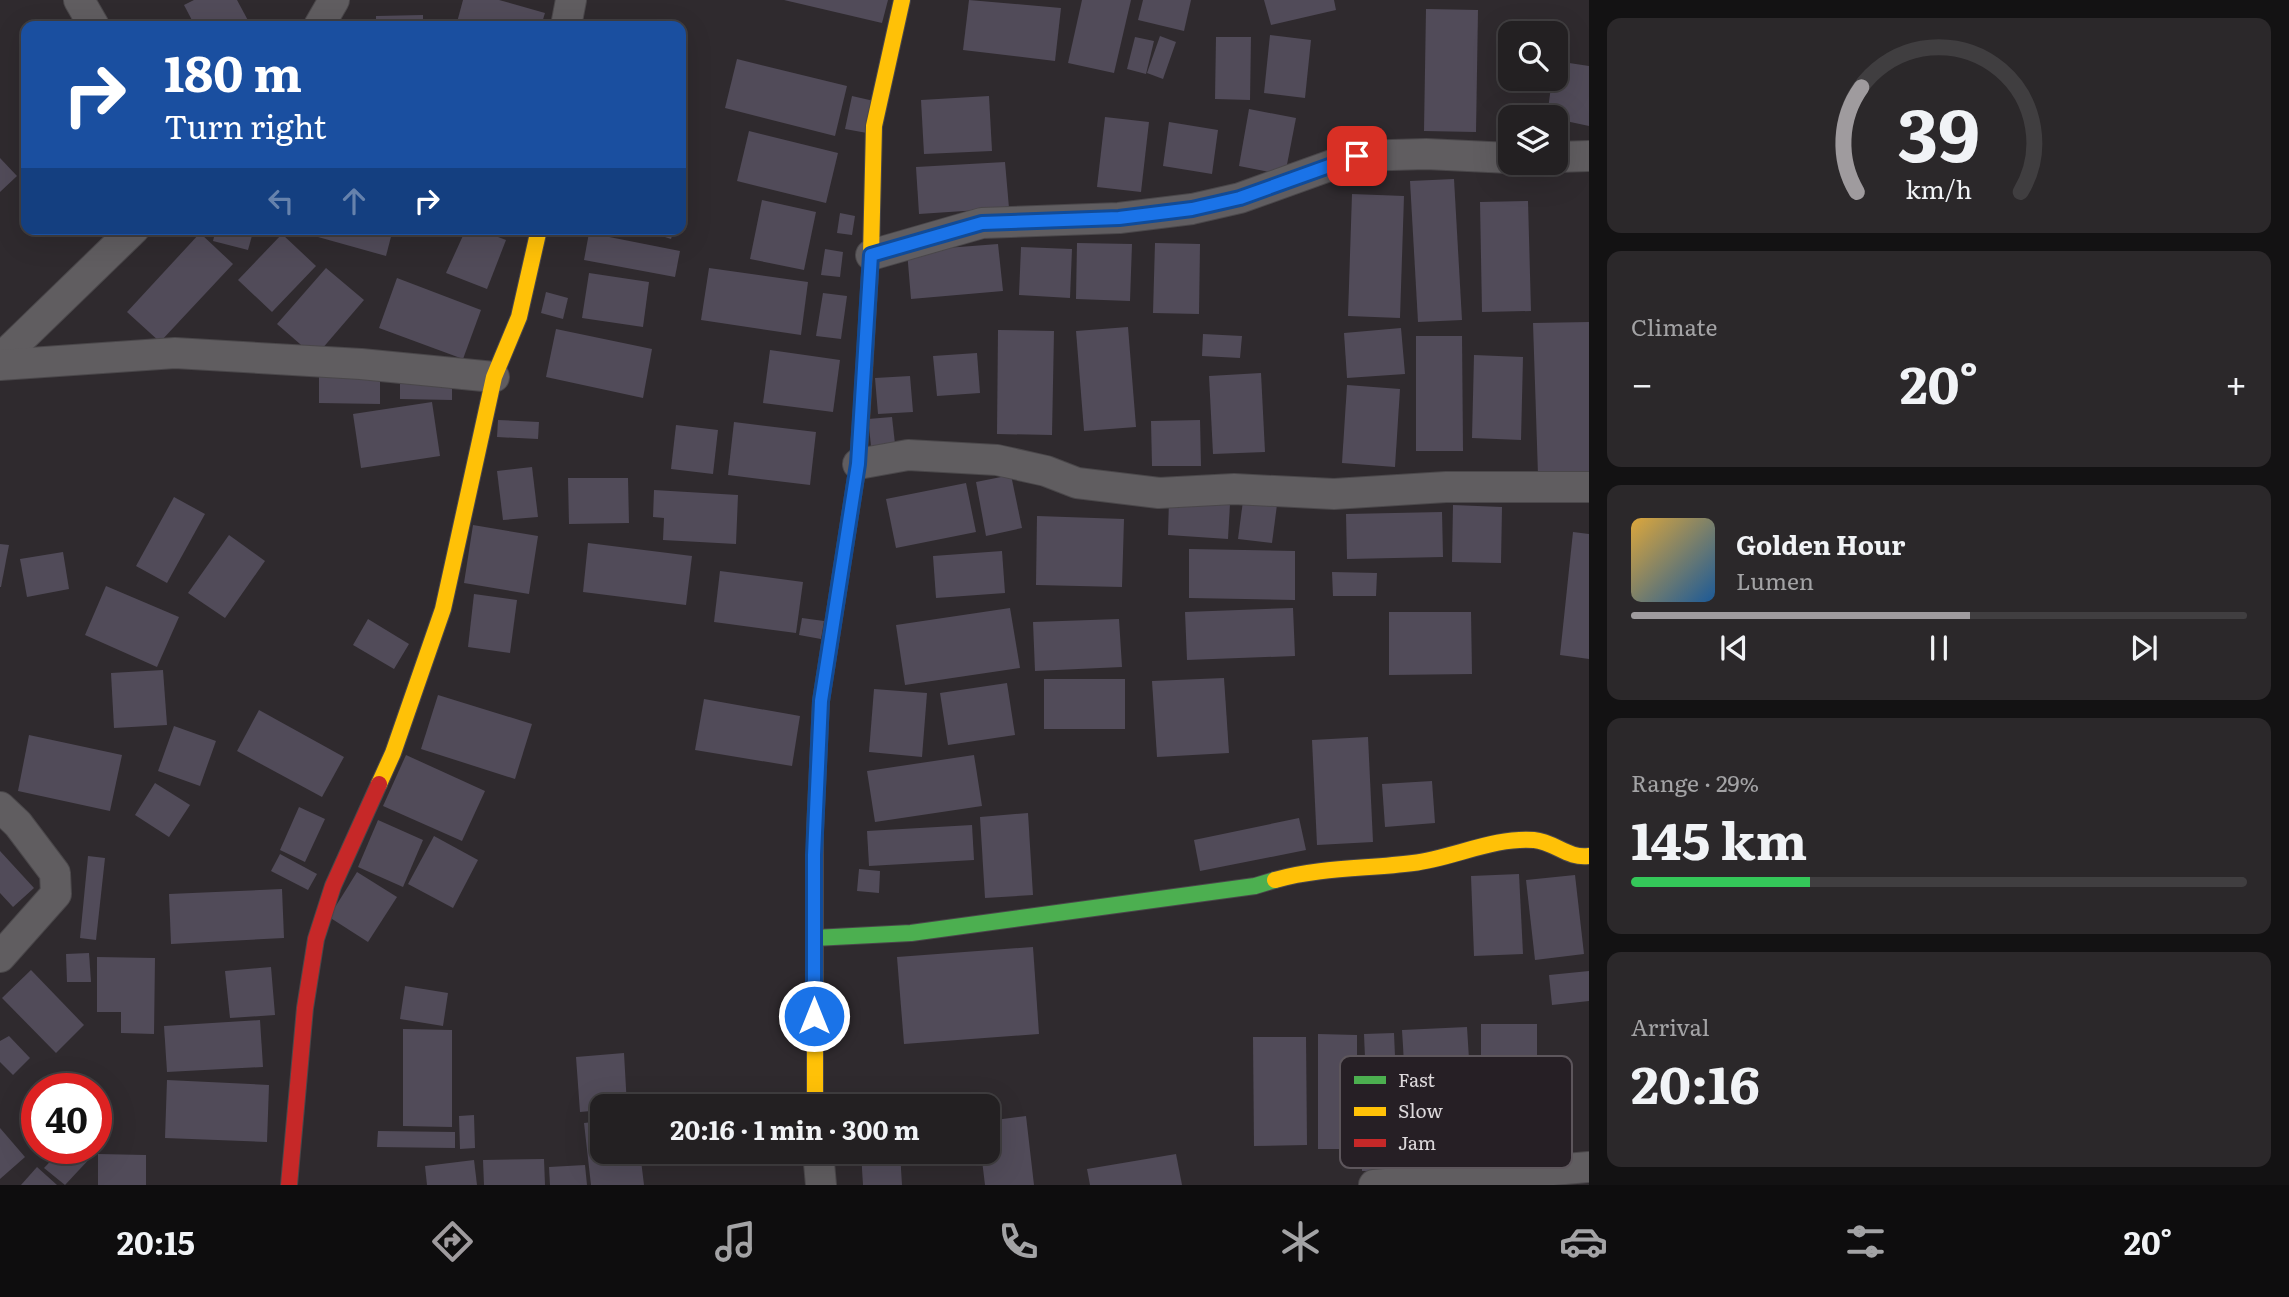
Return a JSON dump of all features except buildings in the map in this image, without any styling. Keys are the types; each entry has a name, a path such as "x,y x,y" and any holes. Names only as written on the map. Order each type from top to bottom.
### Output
{"street":[{"path":"79,0 91,21"},
{"path":"323,21 334,0"},
{"path":"567,21 571,0"},
{"path":"815,1094 814,855 821,701 858,464 871,255 874,126 902,0"},
{"path":"871,255 982,223 1119,218 1192,209 1240,198 1357,156 1426,154 1498,157"},
{"path":"1568,157 1589,156"},
{"path":"0,359 128,235"},
{"path":"289,1185 305,1008 316,939 333,886 393,753 443,609 494,377 519,317 538,235"},
{"path":"0,365 175,353 361,364 494,377"},
{"path":"858,464 908,455 997,460 1045,471 1077,483 1158,493 1234,489 1334,494 1446,487 1589,487"},
{"path":"0,807 18,824 55,873 56,894 0,957"},
{"path":"814,938 911,933 1073,911 1255,886 1307,871 1415,863 1485,846 1533,840 1550,844 1576,858 1589,856"},
{"path":"819,1164 821,1185"},
{"path":"1374,1185 1589,1167"}],"traffic: fast":[{"path":"815,830 821,701 858,464 862,406"},
{"path":"814,938 911,933 1255,886 1275,880"}],"traffic: slow":[{"path":"862,406 871,255 874,126 902,0"},
{"path":"379,784 393,753 443,609 494,377 519,317 538,235"},
{"path":"815,830 815,1094"},
{"path":"1275,880 1327,870 1413,863 1519,840 1542,841 1574,855 1589,856"}],"traffic: jam":[{"path":"289,1185 305,1008 316,939 333,886 379,784"}],"route":[{"path":"814,1016 814,855 821,701 858,464 871,255 982,223 1119,218 1192,209 1240,198 1357,156"}]}
